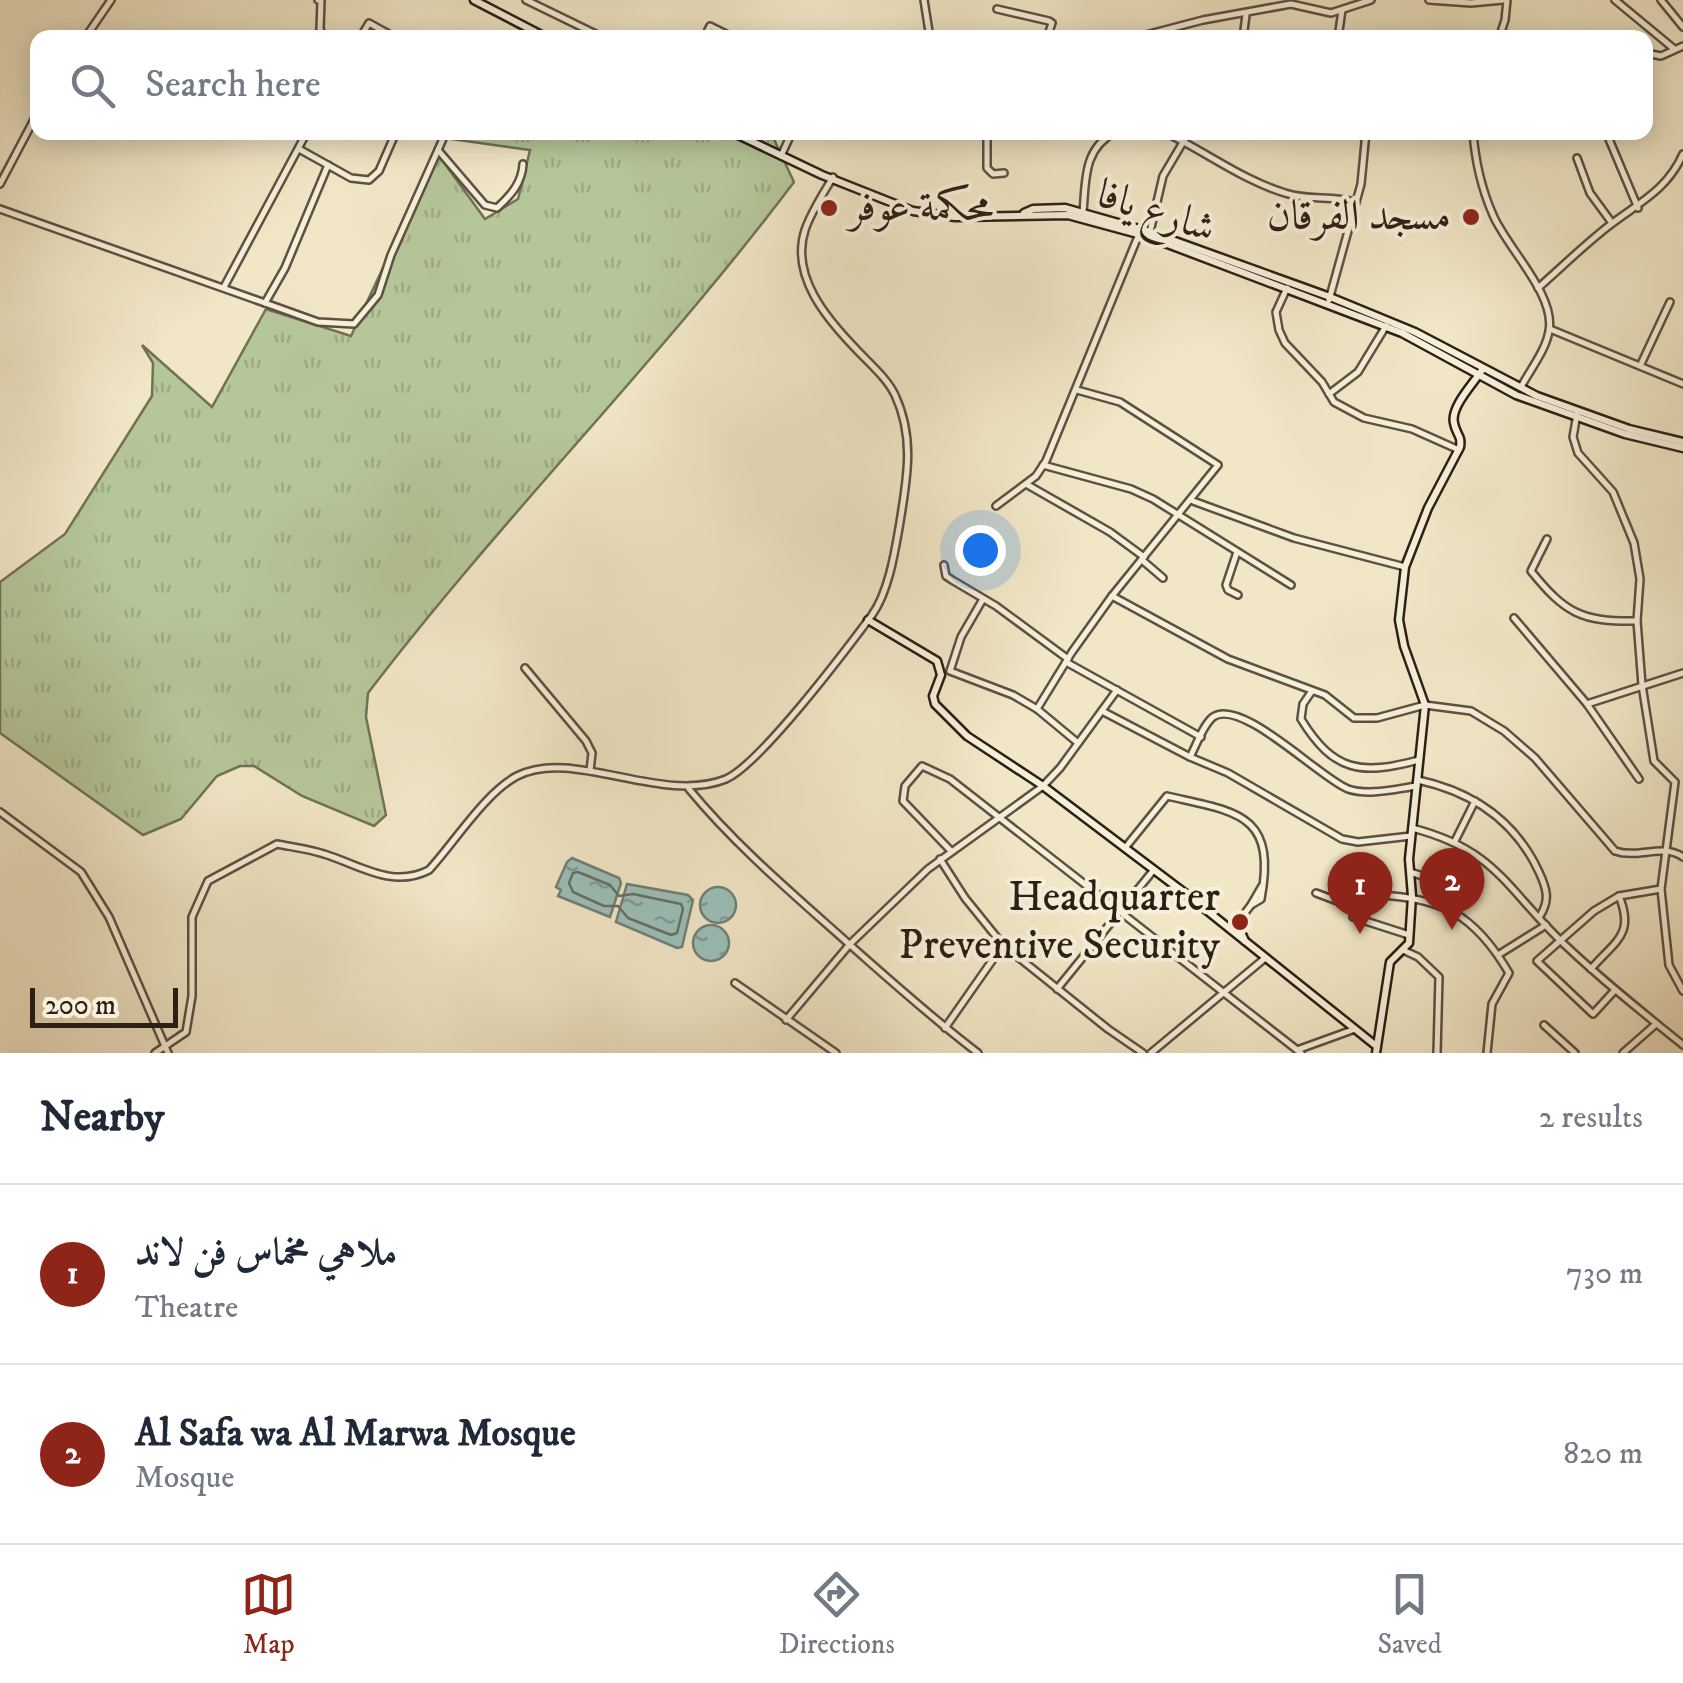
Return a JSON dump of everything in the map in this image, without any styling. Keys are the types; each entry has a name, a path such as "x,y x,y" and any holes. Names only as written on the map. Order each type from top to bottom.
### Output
{"street":[{"path":"91,30 111,0"},
{"path":"320,0 320,30"},
{"path":"474,0 532,30"},
{"path":"526,0 588,30"},
{"path":"924,0 929,30"},
{"path":"1165,30 1246,15 1285,3 1304,3 1332,13 1371,0"},
{"path":"1432,0 1471,4 1505,0 1501,30"},
{"path":"1614,0 1651,30"},
{"path":"1662,0 1683,27"},
{"path":"996,9 1050,21 1050,30"},
{"path":"1339,30 1342,10"},
{"path":"1243,30 1246,15"},
{"path":"1653,32 1673,48"},
{"path":"1653,54 1661,56 1683,46"},
{"path":"0,184 30,127"},
{"path":"224,288 304,140"},
{"path":"299,149 351,178 368,180 379,172 393,140"},
{"path":"0,209 318,322 354,324 378,295 390,255 442,140"},
{"name":"شارع يافا","path":"748,140 890,202 936,216 1083,215 1329,300 1440,351 1516,395 1683,445"},
{"path":"780,156 788,140"},
{"path":"987,140 987,168 993,174 1004,172"},
{"path":"1103,140 1089,158 1083,215 1150,232 1415,332 1480,373 1577,414 1573,437 1578,452 1613,492 1632,533 1640,579 1637,621 1642,685 1654,761 1675,782 1661,890 1669,964 1683,991"},
{"path":"1329,300 1361,184 1365,140"},
{"path":"1474,140 1483,188 1493,216 1548,311 1550,329 1520,389"},
{"path":"1609,140 1638,208"},
{"path":"1150,232 1163,176 1184,141 1285,194 1355,202"},
{"path":"438,150 485,205 498,208 522,176 523,164"},
{"path":"1538,288 1612,223 1638,208 1666,183 1683,154"},
{"path":"1577,158 1590,193 1612,223"},
{"path":"265,303 285,268 328,166"},
{"path":"155,1053 167,1049 186,1032 192,996 192,917 208,881 277,844 323,854 394,878 420,874 429,870 491,798 520,774 547,769 688,788 728,778 800,706 868,620 880,600 896,546 909,451 895,395 814,300 802,262 804,231 833,177"},
{"path":"996,506 1026,484 1043,465 1139,234"},
{"path":"1287,288 1274,318 1285,343 1343,410 1430,435 1459,450"},
{"path":"1641,364 1670,302"},
{"path":"1329,394 1358,372 1386,326"},
{"path":"1550,329 1683,384"},
{"path":"1376,1049 1390,962 1409,943 1410,936 1411,832 1424,705 1399,620 1405,567 1428,508 1459,450 1462,438 1454,417 1480,373"},
{"path":"1037,709 1112,596 1217,470 1216,462 1120,402 1077,390"},
{"path":"1043,465 1131,489 1153,499 1290,585"},
{"path":"1026,484 1110,532 1163,578"},
{"path":"1192,500 1304,541 1405,567"},
{"path":"1547,540 1531,571 1560,605 1582,617 1637,621"},
{"path":"1237,552 1226,585 1238,595"},
{"path":"944,564 946,576 983,598 1067,661 1202,737"},
{"path":"1112,596 1228,659 1325,696 1360,720 1424,705 1471,710 1504,731 1557,780 1615,851 1633,855 1666,850 1683,858"},
{"path":"983,598 961,636 950,671 1013,695 1078,743"},
{"path":"1514,618 1586,704 1639,779"},
{"path":"868,620 937,661 941,675 933,696 940,709 967,736 1043,786 1152,872 1234,926 1264,959 1376,1049"},
{"path":"526,668 586,741 592,753 590,773"},
{"path":"1586,704 1683,673"},
{"path":"786,1020 850,944 940,859 1043,786 1116,690"},
{"path":"1312,691 1301,719 1337,761 1365,770 1419,760"},
{"path":"1102,711 1283,802 1342,840 1358,842 1411,832 1455,841 1497,870 1560,940 1683,1045"},
{"path":"1190,758 1210,720 1218,714 1246,720 1342,787 1362,793 1418,783 1448,788 1476,801 1507,823 1531,854 1547,893 1539,917"},
{"path":"951,851 903,801 905,786 925,765 950,778 1298,1052 1357,1030 1377,1036"},
{"path":"688,788 737,842 978,1053"},
{"path":"1124,850 1167,796 1220,806 1248,824 1262,842 1266,866 1262,886 1234,926"},
{"path":"1455,841 1476,801"},
{"path":"0,812 82,872 108,917 167,1049"},
{"path":"940,859 1003,945 1057,990 1147,1053 1264,959"},
{"path":"1057,990 1152,872"},
{"path":"1410,872 1456,887"},
{"path":"1616,990 1593,1014 1538,966 1538,960 1594,910 1619,896 1661,890"},
{"path":"1316,893 1356,908 1353,917 1410,936"},
{"path":"1376,895 1412,896 1437,902 1479,932 1498,955 1509,973 1492,1004 1486,1053"},
{"path":"1591,969 1624,932 1627,922 1619,896"},
{"path":"1498,955 1546,925"},
{"path":"945,1028 1003,945"},
{"path":"1402,950 1418,956 1440,977 1437,1053"},
{"path":"735,983 836,1053"},
{"path":"1623,1053 1656,1024"},
{"path":"1544,1025 1575,1053"}],"green space":[{"path":"458,140 774,140 794,182 690,312 473,563 368,693 366,717 386,815 374,826 302,796 254,766 240,766 217,776 181,819 143,835 0,733 0,582 65,534 152,396 153,363 142,345 212,407 266,309 351,336 437,153 485,219 518,199 530,150"}],"water":[{"path":"572,858 619,878 621,883 610,917 558,896 561,890 556,887"},
{"path":"627,884 688,895 693,900 682,947 616,922"},
{"path":"718,887 731,892 736,905 731,918 718,923 705,918 700,905 705,892"},
{"path":"711,925 724,930 729,943 724,956 711,961 698,956 693,943 698,930"}],"place":[{"name":"محكمة عوفر","path":"829,208"},
{"name":"مسجد الفرقان","path":"1471,217"},
{"name":"Headquarter Preventive Security","path":"1240,922"},
{"name":"Al Safa wa Al Marwa Mosque","path":"1452,930"},
{"name":"ملاهي مخماس فن لاند","path":"1360,934"}]}
